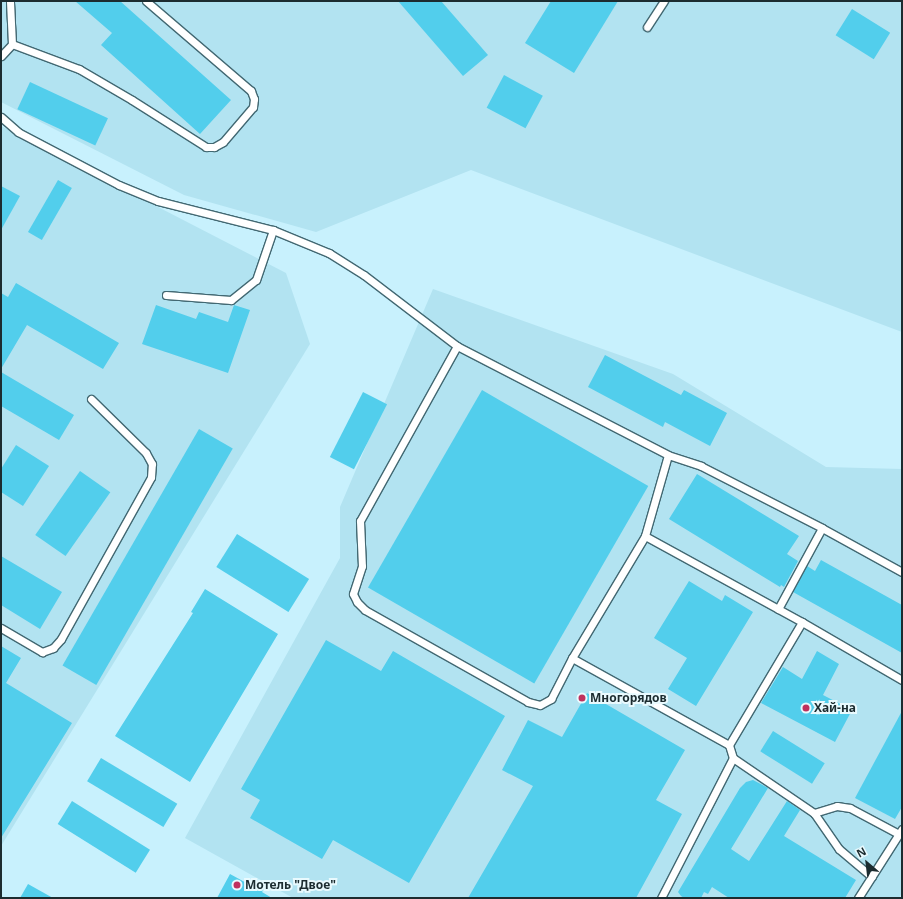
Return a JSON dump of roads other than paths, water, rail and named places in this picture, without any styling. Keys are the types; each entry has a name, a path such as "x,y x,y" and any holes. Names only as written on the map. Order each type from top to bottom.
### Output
{"lane":[{"path":"1,56 12,44 10,1"},
{"path":"12,44 79,69 132,100 206,147 214,147 223,142 253,107 254,99 252,91 146,1"},
{"path":"647,27 664,1"},
{"path":"1,117 18,132 120,185 158,201 273,230 329,253 358,272 456,346 668,455 701,466 822,528 902,572"},
{"path":"166,295 230,300 256,280 273,230"},
{"path":"456,346 360,521 362,566 353,594 357,602 365,610 528,702 540,705 551,699 572,658 645,536 668,455"},
{"path":"1,628 42,652 53,648 61,639 151,477 152,464 146,453 91,399"},
{"path":"778,609 822,528"},
{"path":"645,536 802,622 902,680"},
{"path":"729,745 802,622"},
{"path":"572,658 729,745 733,758 814,813 839,849 872,878"},
{"path":"661,898 733,758"},
{"path":"814,813 837,806 850,808 900,831 872,878 858,898"}],"place":[{"name":"Многорядов","path":"582,698"},
{"name":"Хай-на","path":"806,708"},
{"name":"Мотель \"Двое\"","path":"237,885"}]}
